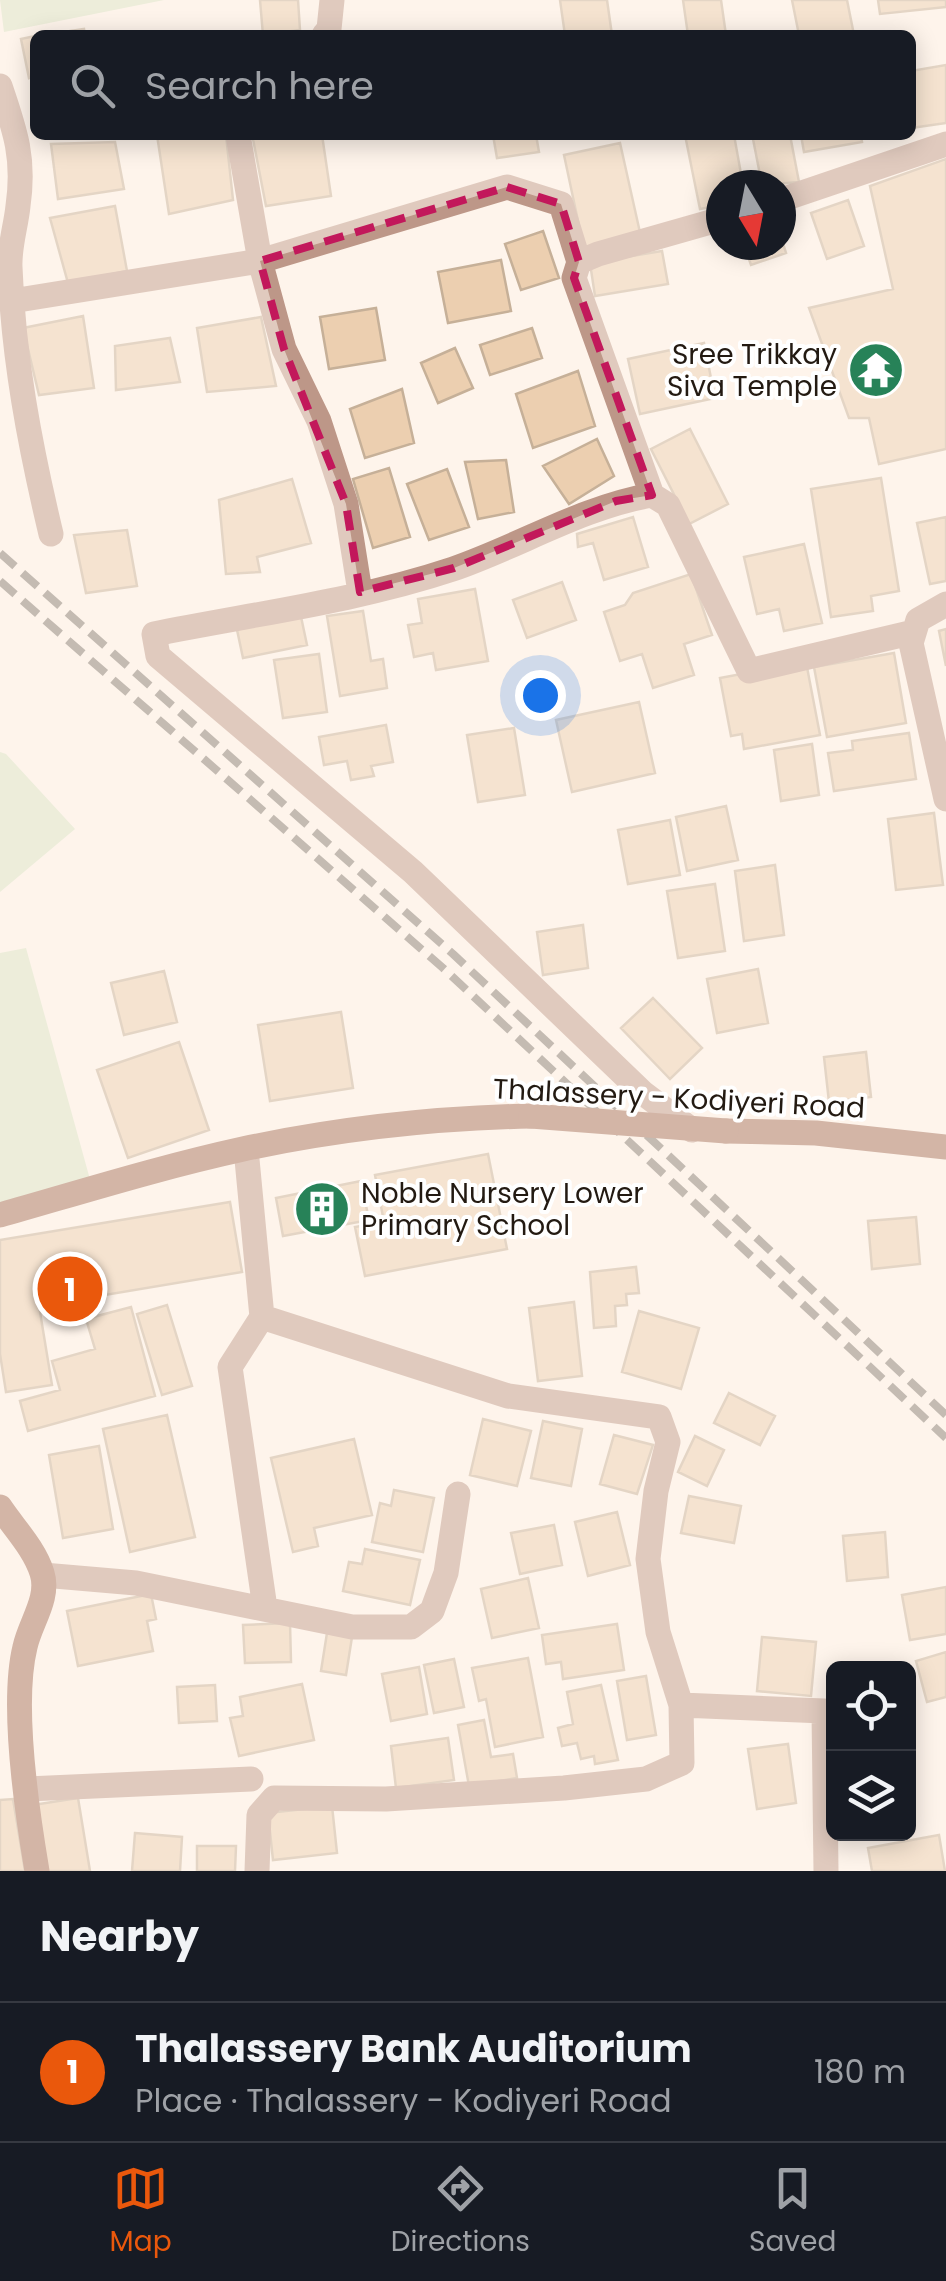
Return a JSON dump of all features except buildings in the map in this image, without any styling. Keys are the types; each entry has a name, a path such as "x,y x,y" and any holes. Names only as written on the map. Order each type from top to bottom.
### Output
{"main road":[{"name":"Thalassery - Kodiyeri Road","path":"0,1215 246,1148 366,1129 475,1118 531,1116 692,1130 816,1133 946,1147"},
{"path":"0,1507 26,1542 43,1575 40,1607 25,1646 20,1691 37,1871"}],"street":[{"path":"328,30 332,0"},
{"path":"0,86 20,148 19,202 9,261 12,301 29,439 50,534"},
{"path":"239,140 260,261 284,349 319,421 346,504 360,592"},
{"path":"796,195 946,144"},
{"path":"12,301 260,261 507,187 561,204 578,262 574,278 652,495 668,505 749,670 914,632"},
{"path":"578,262 706,224"},
{"path":"652,495 616,501 454,568 360,592 154,634 158,656 413,872 643,1094 692,1130"},
{"path":"946,604 918,620 911,644 946,799"},
{"path":"246,1148 262,1317 230,1367 265,1608"},
{"path":"257,1871 259,1815 274,1798 386,1798 564,1788 646,1779 682,1764 681,1705 658,1632 648,1559 656,1491 668,1442 659,1417 508,1396 262,1317"},
{"path":"43,1575 136,1583 352,1627 412,1627 432,1611 446,1573 458,1494"},
{"path":"681,1705 824,1711 826,1871"},
{"path":"27,1789 251,1780"}],"highlighted area":[{"path":"507,187 561,204 579,262 574,278 652,495 616,501 454,568 360,592 346,504 284,349 260,261"}],"green space":[{"path":"0,0 164,0 4,32"},
{"path":"0,752 75,829 0,892"},
{"path":"26,948 91,1183 0,1206 0,953"}],"railway":[{"path":"0,553 453,954 946,1415"},
{"path":"0,581 443,968 946,1438"}],"place":[{"name":"Sree Trikkay Siva Temple","path":"876,370"},
{"name":"Noble Nursery Lower Primary School","path":"322,1209"},
{"name":"Thalassery Bank Auditorium","path":"70,1289"}]}
